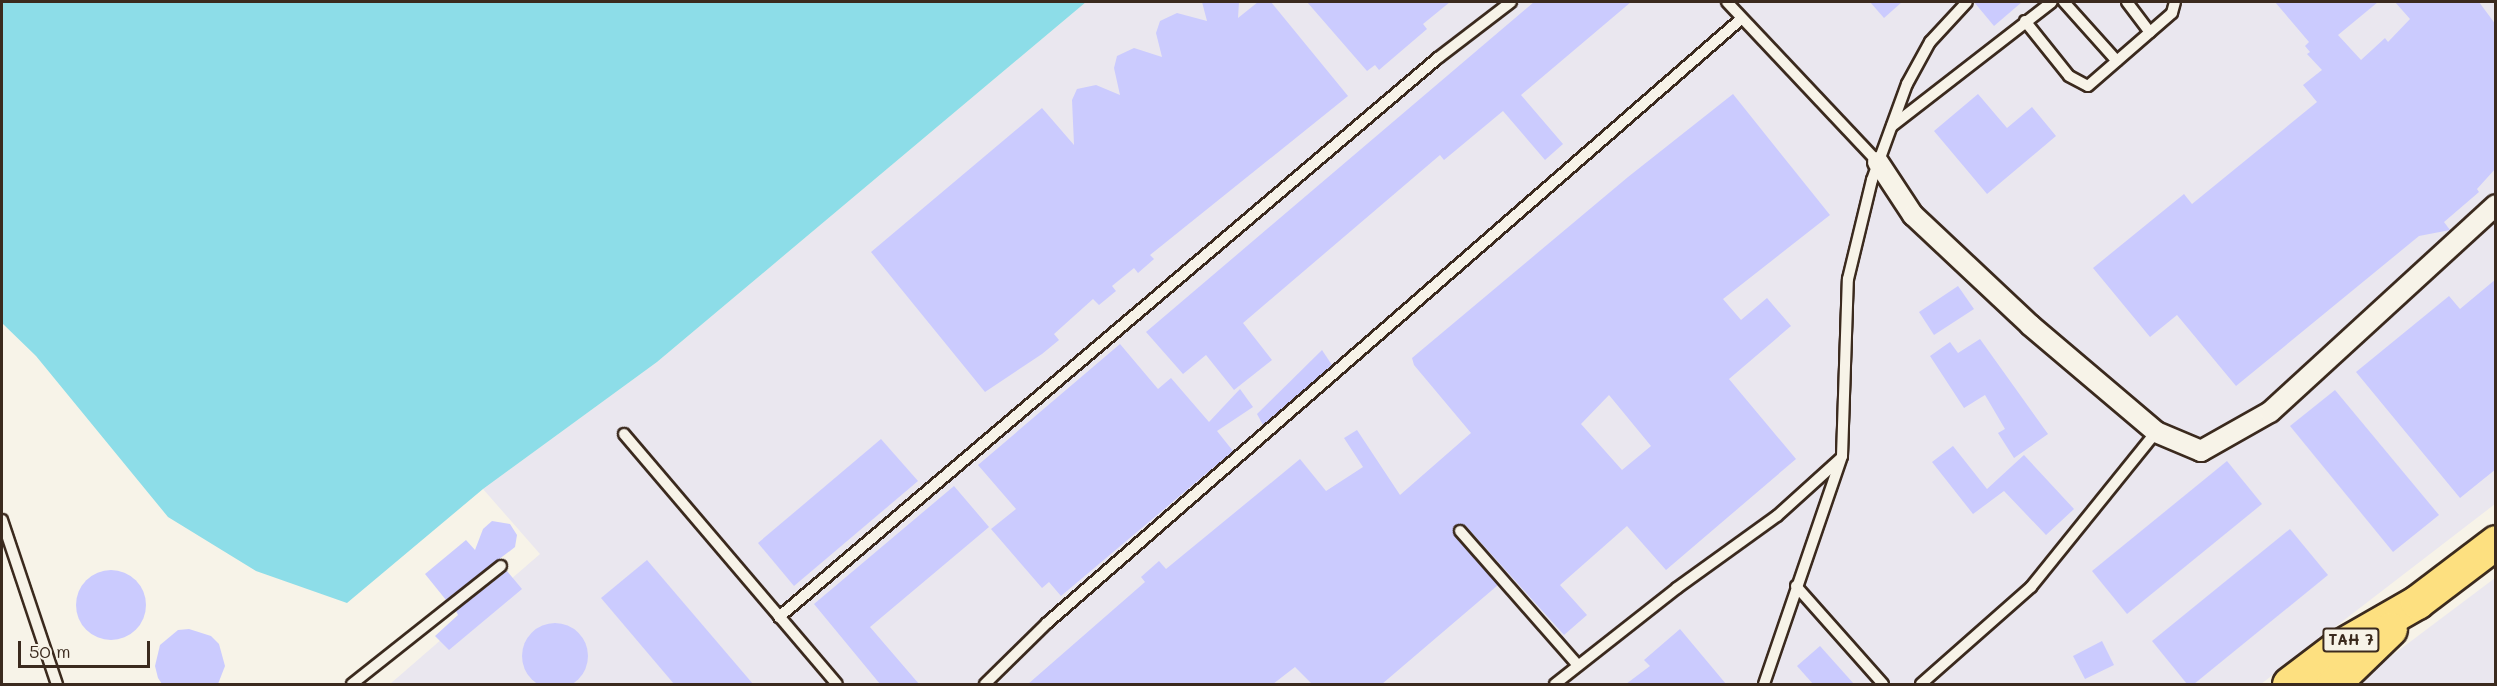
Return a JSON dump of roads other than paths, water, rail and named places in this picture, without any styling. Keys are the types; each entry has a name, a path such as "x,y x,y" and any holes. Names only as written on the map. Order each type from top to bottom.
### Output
{"highway":[{"name":"TAH 7","path":"2333,684 2417,602 2496,542"},
{"name":"TAH 7","path":"2289,684 2334,649 2417,602"}],"street":[{"path":"1878,162 1913,215 2030,325 2156,432 2201,451 2270,411 2496,205"}],"lane":[{"path":"780,617 1438,58 1511,2"},
{"path":"1727,2 1878,162"},
{"path":"1764,684 1842,456 1848,279 1878,162 1907,84 1930,42 1967,2"},
{"path":"1891,126 2052,2"},
{"path":"2064,2 2117,61"},
{"path":"2127,2 2150,32"},
{"path":"2025,21 2069,76 2088,86 2172,13 2175,2"},
{"path":"985,684 1047,623 1741,19"},
{"path":"1921,684 2031,587 2156,432"},
{"path":"624,434 837,684"},
{"path":"1555,684 1577,664 1777,516 1842,456"},
{"path":"2,520 57,684"},
{"path":"1460,531 1577,664"},
{"path":"352,684 501,566"},
{"path":"1796,586 1883,684"}],"water":[{"path":"2,2 1086,2 657,362 483,489 347,603 256,571 168,517 36,356 2,323"}]}
